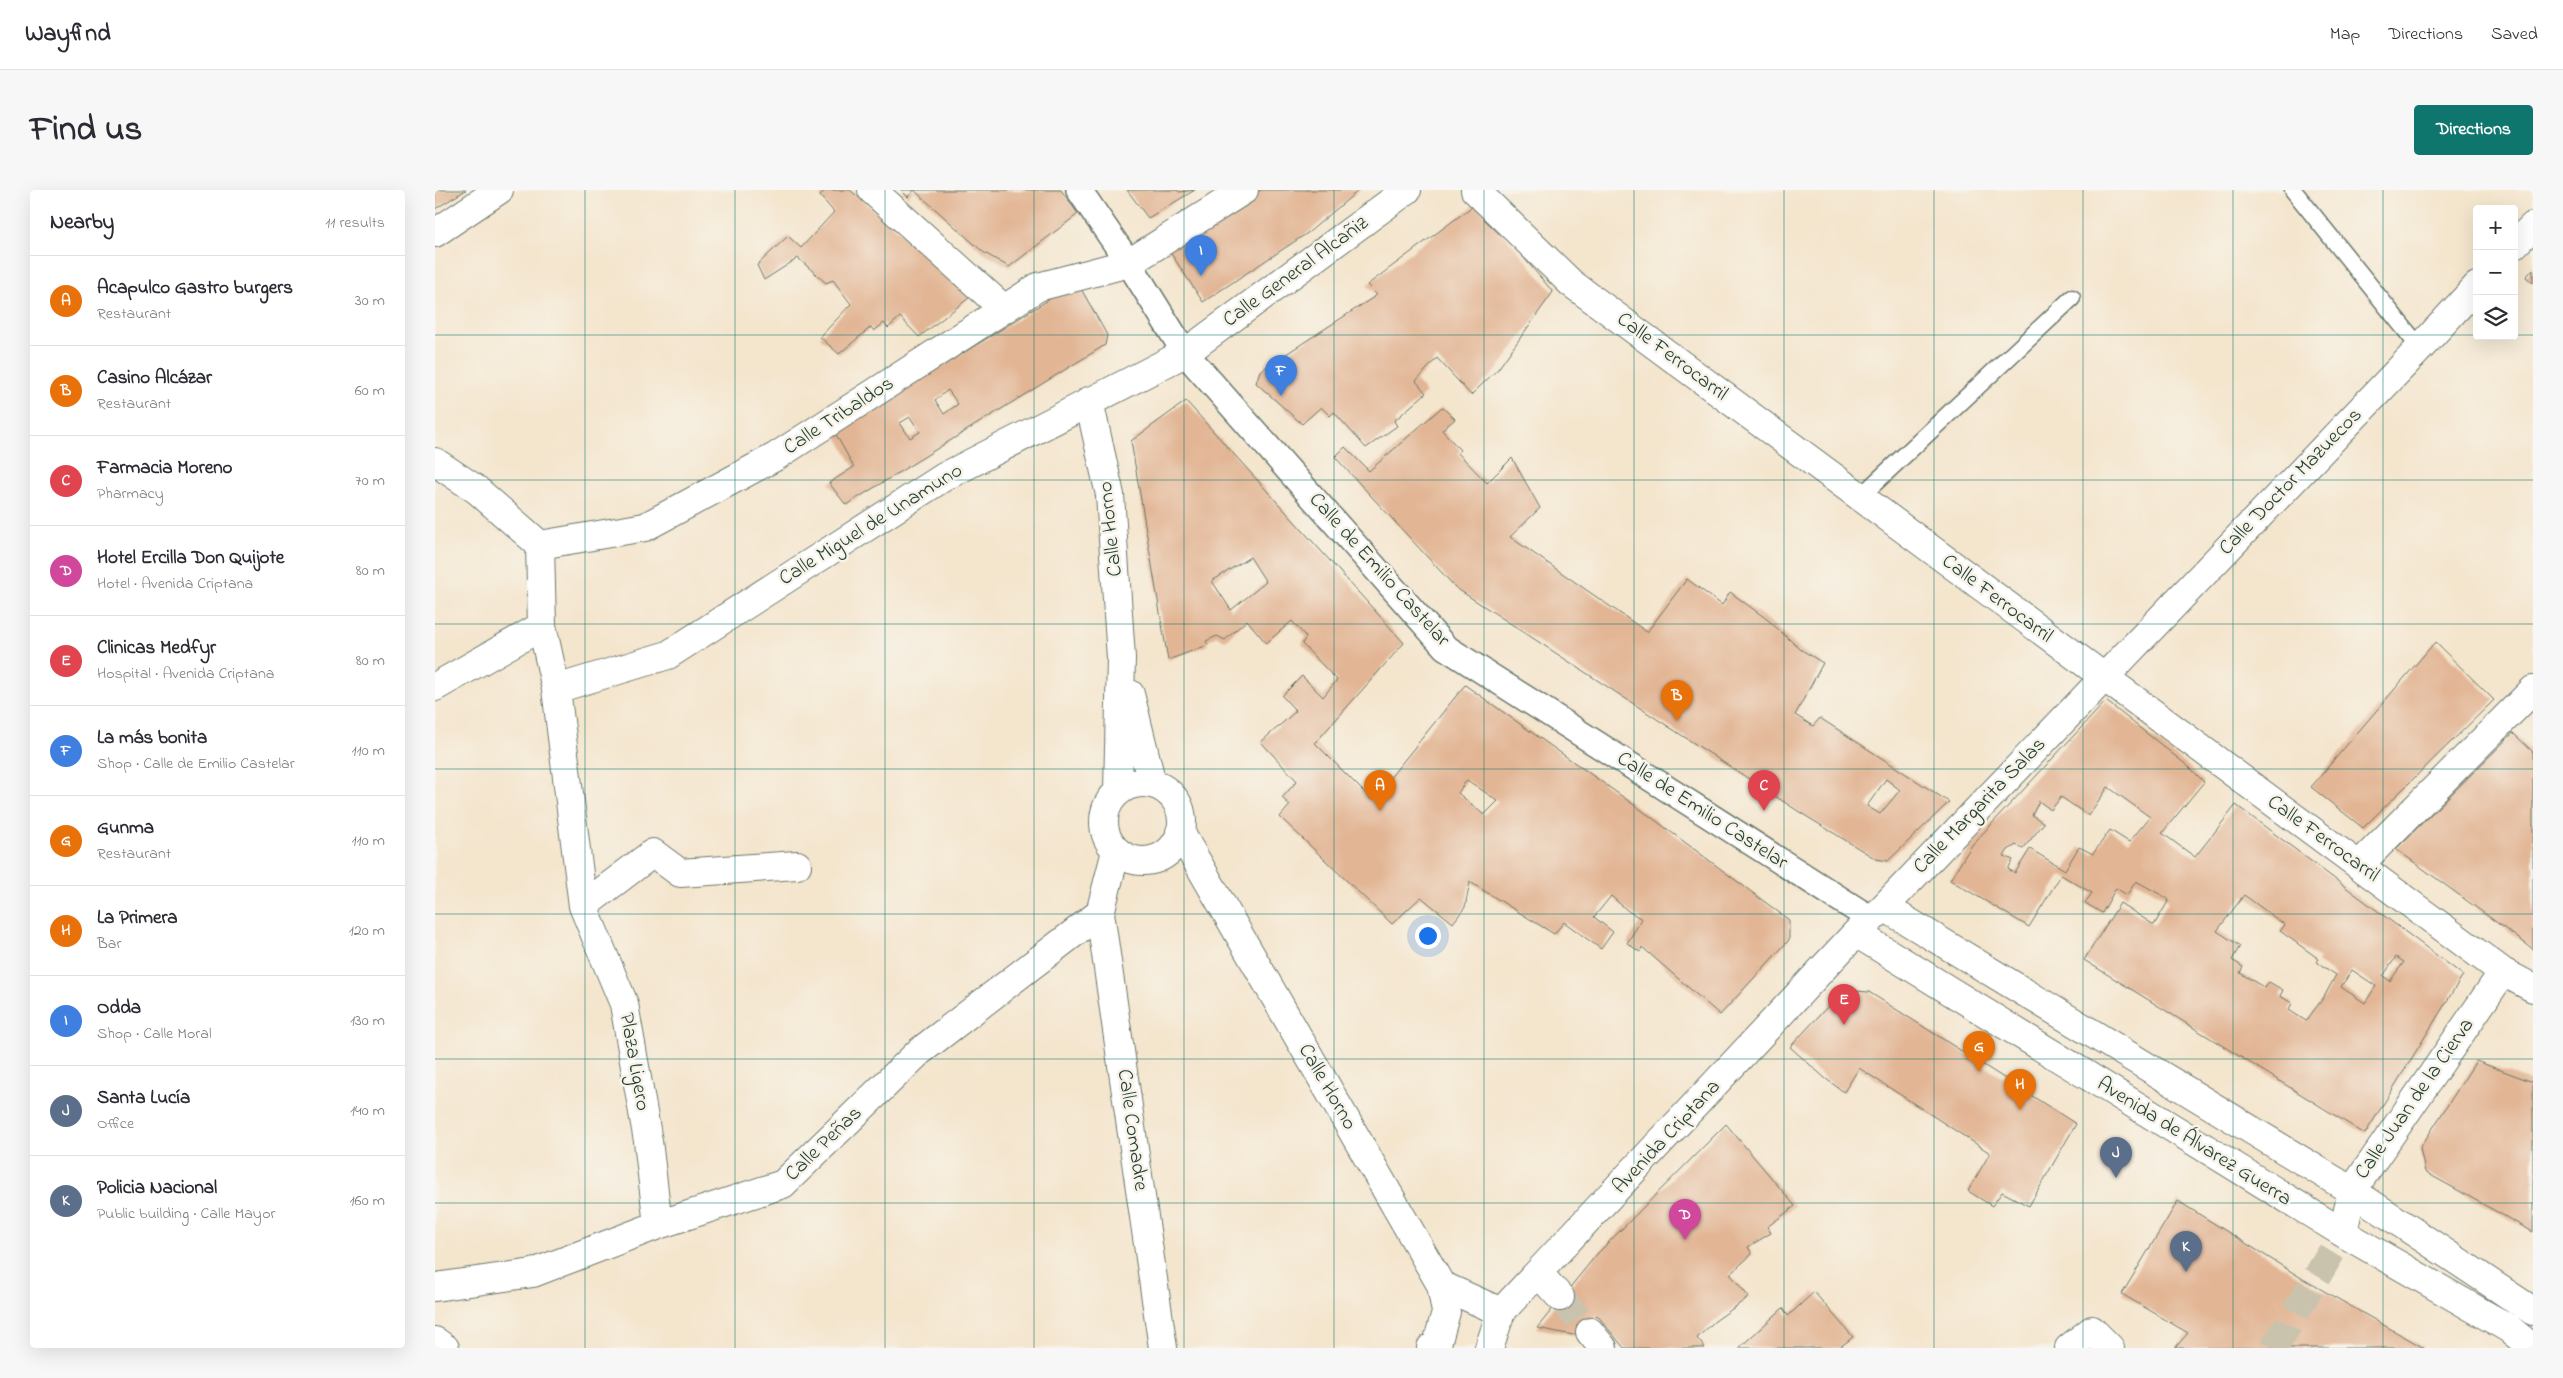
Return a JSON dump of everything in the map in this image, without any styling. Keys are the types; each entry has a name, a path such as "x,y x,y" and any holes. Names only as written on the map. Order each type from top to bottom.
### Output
{"street":[{"path":"435,233 499,190"},
{"path":"872,190 1004,309"},
{"name":"Calle de Emilio Castelar","path":"1079,190 1129,263 1185,354 1445,646 1871,919"},
{"name":"Calle Tribaldos","path":"540,545 645,527 775,457 1038,287 1129,263 1244,190"},
{"name":"Calle General Alcañiz","path":"1185,354 1407,190"},
{"name":"Calle Ferrocarril","path":"1475,190 1571,282 2503,972 2533,988"},
{"path":"2518,241 2533,226"},
{"name":"Calle Doctor Mazuecos","path":"2103,677 2420,348 2473,290"},
{"name":"Calle Miguel de Unamuno","path":"556,689 668,654 944,477 1089,401 1185,354"},
{"name":"Calle Horno","path":"1089,401 1110,495 1121,658 1118,791"},
{"path":"435,462 477,490 540,545"},
{"name":"Plaza Ligero","path":"540,545 542,626 556,689 583,906 624,1004 648,1141 658,1225"},
{"path":"435,688 542,626"},
{"name":"Calle Horno","path":"1121,658 1152,784"},
{"name":"Calle Margarita Salas","path":"1871,919 2103,677"},
{"path":"2359,865 2533,690"},
{"path":"1140,783 1152,784 1173,797 1179,807 1182,820 1180,832 1175,844 1166,854 1154,860 1140,862 1127,859 1116,851 1108,841 1104,828 1104,814 1109,802 1118,791 1140,783"},
{"name":"Calle Horno","path":"1180,832 1441,1285 1446,1312 1437,1344 1431,1348"},
{"path":"1100,913 1116,851"},
{"path":"583,906 653,853 680,873 797,864"},
{"name":"Calle Peñas","path":"435,1287 533,1273 658,1225 783,1184 919,1052 1100,913"},
{"name":"Calle Comadre","path":"1100,913 1163,1348"},
{"name":"Avenida de Álvarez Guerra","path":"1871,919 2352,1191 2533,1310"},
{"name":"Avenida de Álvarez Guerra","path":"1871,919 2343,1234 2508,1328 2533,1348"},
{"name":"Avenida Criptana","path":"1489,1348 1501,1312 1539,1274 1871,919"},
{"name":"Calle Juan de la Cierva","path":"2343,1234 2352,1191 2503,972"},
{"path":"1539,1274 1560,1297"},
{"path":"1441,1285 1501,1312"},
{"path":"2069,1348 2092,1330 2110,1348"},
{"path":"435,1341 445,1348"}],"lane":[{"path":"2293,190 2420,348"},
{"path":"1860,497 2072,298"}],"building":[{"path":"435,190 466,190 435,209"},
{"path":"825,190 850,190 974,294 919,337 900,317 888,328 884,323 874,331 871,327 839,354 820,337 851,304 833,280 826,283 798,258 764,280 757,265 788,236 801,248 834,212 820,196"},
{"path":"901,190 914,190 908,197"},
{"path":"914,190 1061,190 1078,214 1009,267 983,252"},
{"path":"1127,190 1177,190 1179,192 1195,190 1148,218"},
{"path":"1261,190 1359,190 1309,232 1203,302 1166,246"},
{"path":"1477,203 1553,292 1498,369 1471,395 1437,358 1416,381 1426,393 1394,421 1397,426 1366,448 1334,412 1330,416 1321,407 1302,424 1256,383 1260,371 1377,295 1367,285"},
{"path":"2533,269 2533,283 2526,277"},
{"path":"1071,286 1080,287 1107,335 1105,345 846,505 829,483 854,467 835,433","holes":["948,390 958,404 944,414 935,400","910,417 920,432 910,438 900,423"]},
{"path":"1186,401 1404,643 1315,743 1372,800 1465,685 1647,814 1789,920 1789,940 1720,1015 1642,947 1640,952 1627,943 1642,919 1628,911 1611,896 1594,917 1613,932 1601,949 1564,922 1554,934 1470,882 1465,907 1453,923 1421,897 1392,924 1280,817 1290,805 1282,798 1297,781 1261,742 1296,711 1282,696 1302,676 1323,697 1337,680 1302,644 1306,637 1292,621 1266,643 1247,620 1225,640 1217,636 1206,641 1208,645 1168,660 1131,441","holes":["1250,557 1266,582 1231,610 1212,581","1467,780 1498,801 1484,815 1458,793"]},
{"path":"1442,407 1455,419 1442,430 1460,450 1458,453 1487,483 1512,458 1540,508 1510,537 1647,632 1687,579 1722,605 1730,592 1768,620 1800,649 1823,663 1795,715 1813,726 1820,718 1949,802 1888,861 1876,859 1801,813 1456,588 1335,457 1345,447 1369,471","holes":["1886,779 1900,790 1880,814 1867,806"]},
{"path":"2435,642 2494,700 2363,828 2311,787"},
{"path":"2106,701 2189,767 2204,782 2162,833 2195,857 2236,805 2463,975 2365,1134 2084,960 2120,903 2154,925 2169,900 2165,897 2136,881 2127,895 2116,888 2102,913 2085,903 2092,893 2061,875 2029,927 1950,880 1972,845","holes":["2108,787 2150,817 2129,842 2110,830 2093,854 2079,847 2065,870 2030,849 2015,873 2008,869 2013,860 2004,856 2008,850 2016,845 2023,849 2044,823 2032,815 2039,801 2051,810 2061,797 2089,816","2244,895 2285,925 2280,931 2319,959 2317,962 2336,975 2324,997 2306,1021 2289,1010 2292,1003 2280,996 2283,990 2269,982 2265,988 2240,973 2243,967 2232,960 2240,946 2217,931","2396,957 2404,962 2390,981 2383,976","2352,970 2376,986 2365,1003 2341,987"]},
{"path":"2513,733 2533,752 2533,949 2396,849"},
{"path":"1843,990 1869,992 2076,1124 2029,1206 2002,1192 1992,1206 1968,1191 1990,1153 1859,1068 1844,1092 1826,1079 1790,1047"},
{"path":"2476,1061 2533,1082 2533,1232 2425,1172 2420,1148"},
{"path":"1726,1124 1795,1206 1767,1227 1771,1233 1748,1247 1752,1254 1730,1274 1749,1297 1715,1321 1697,1338 1705,1348 1624,1348 1597,1315 1573,1335 1537,1328 1597,1254"},
{"path":"2178,1201 2303,1279 2424,1348 2175,1348 2188,1333 2122,1294"},
{"path":"1814,1292 1853,1337 1839,1348 1739,1348 1783,1308 1788,1316"}],"tunnel":[{"path":"2274,1348 2343,1233"},
{"path":"1560,1297 1590,1332"}],"place":[{"name":"Odda","path":"1201,276"},
{"name":"La más bonita","path":"1281,396"},
{"name":"Casino Alcázar","path":"1677,721"},
{"name":"Acapulco Gastro burgers","path":"1380,811"},
{"name":"Farmacia Moreno","path":"1764,811"},
{"name":"Clinicas Medfyr","path":"1844,1025"},
{"name":"Gunma","path":"1979,1072"},
{"name":"La Primera","path":"2020,1110"},
{"name":"Santa Lucía","path":"2116,1178"},
{"name":"Hotel Ercilla Don Quijote","path":"1685,1240"},
{"name":"Policia Nacional","path":"2186,1272"}]}
